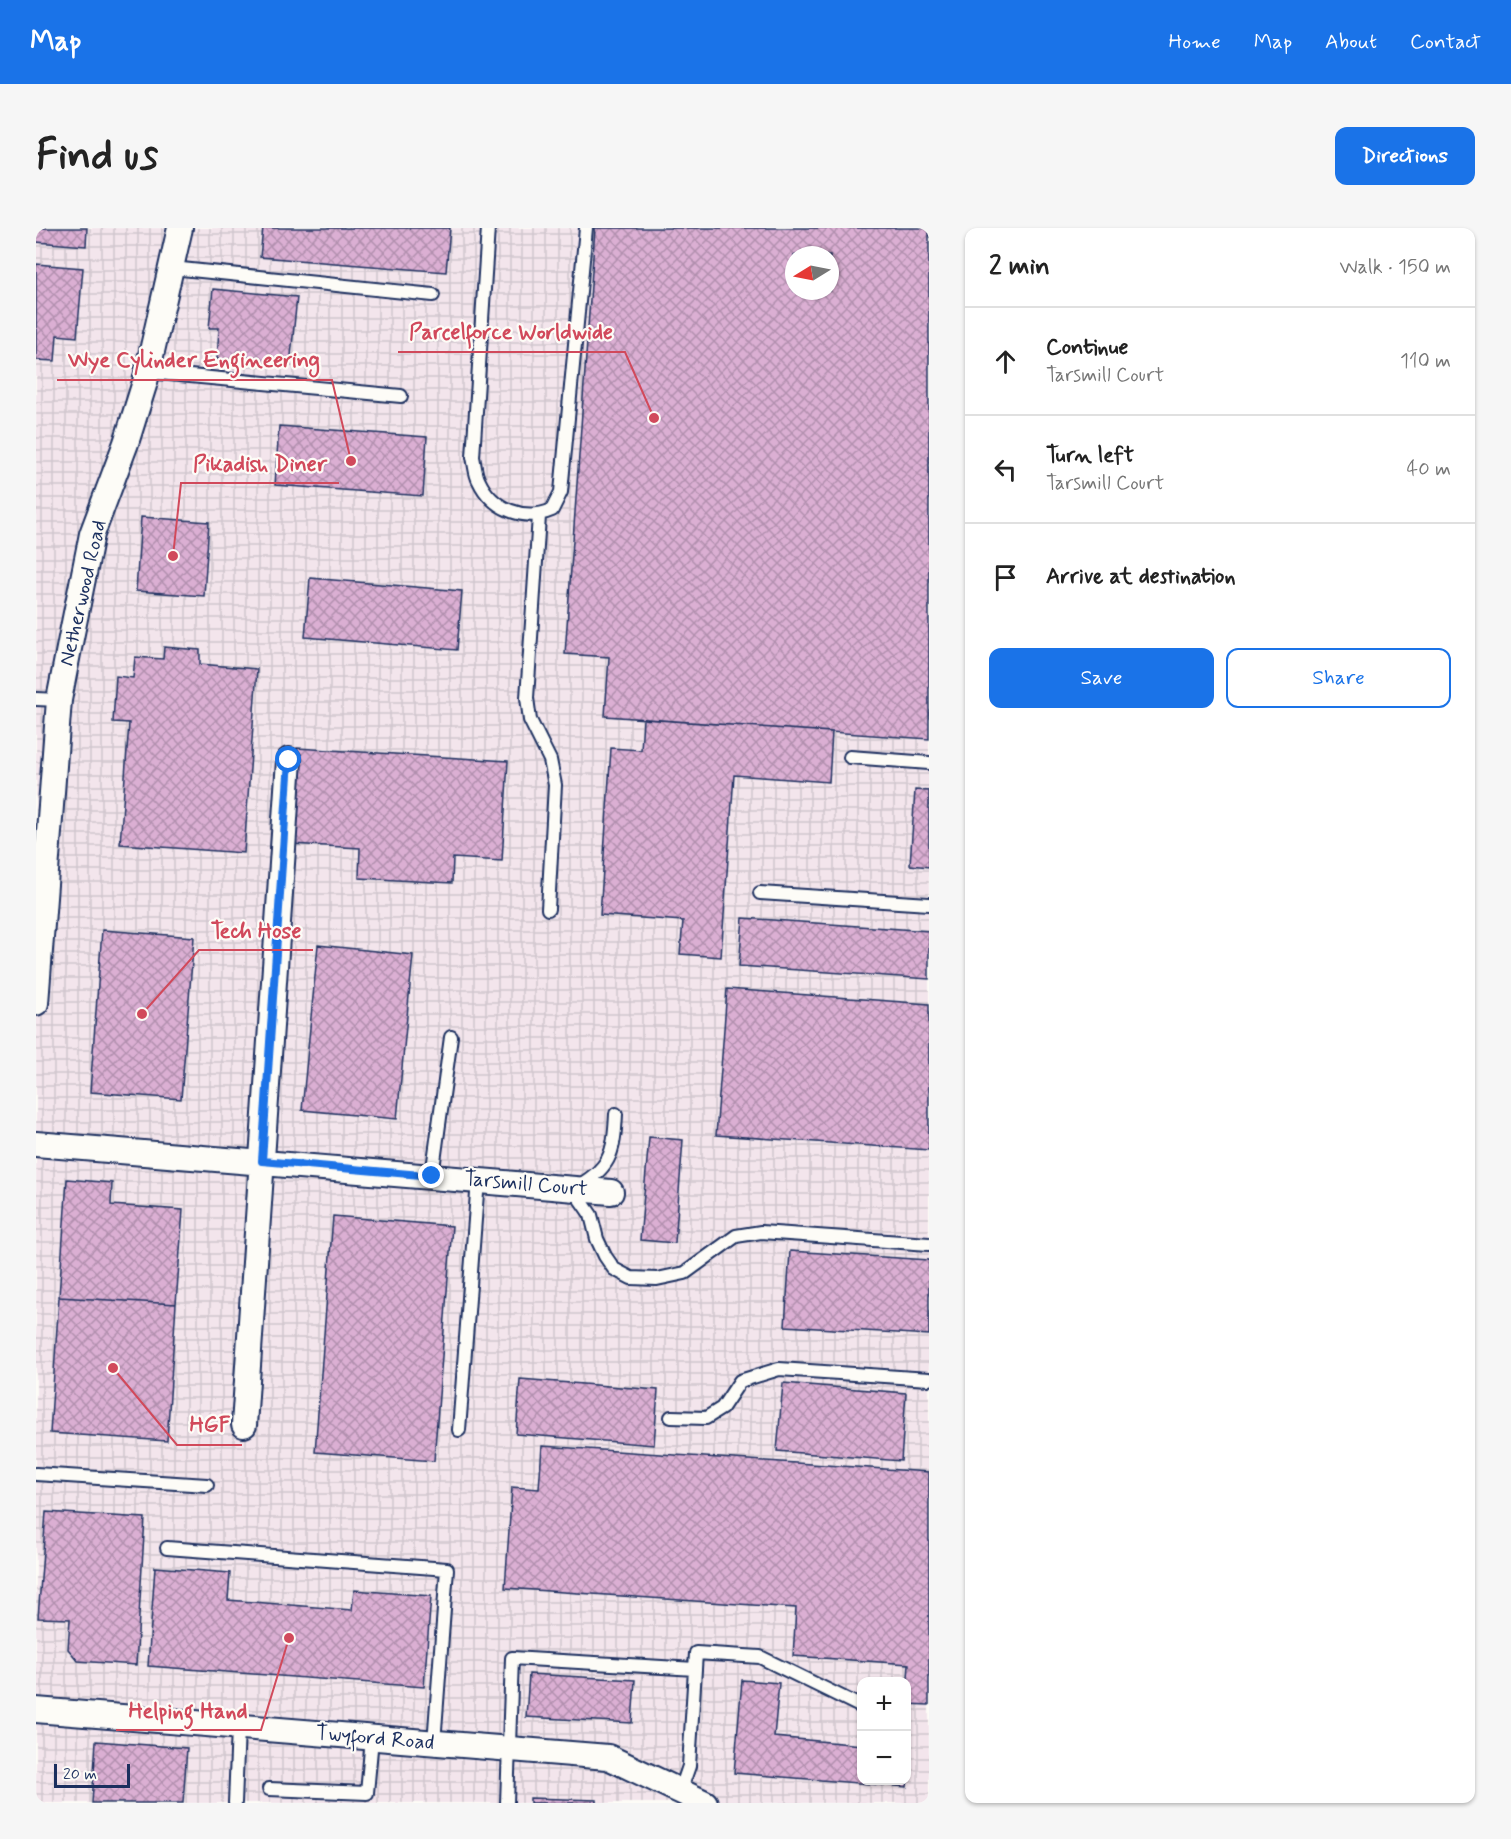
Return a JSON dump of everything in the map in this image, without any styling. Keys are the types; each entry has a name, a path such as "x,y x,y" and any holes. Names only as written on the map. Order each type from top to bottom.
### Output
{"street":[{"name":"Netherwood Road","path":"36,1003 47,699 92,534 126,443 148,372 180,228"},
{"path":"244,1425 289,760"},
{"name":"Tarsmill Court","path":"36,1144 262,1161 611,1192"},
{"name":"Twyford Road","path":"36,1710 608,1757 690,1799"}],"lane":[{"path":"488,228 473,457 479,481 490,496 505,508 524,516 539,516 552,510 561,492 586,228"},
{"path":"172,268 433,294"},
{"path":"148,372 401,396"},
{"path":"539,516 527,698 530,720 550,760 555,784 548,909"},
{"path":"850,757 929,764"},
{"path":"760,893 929,904"},
{"path":"432,1176 451,1037"},
{"path":"616,1114 610,1158 593,1178 573,1189 591,1215 597,1239 605,1256 614,1269 631,1278 657,1279 685,1273 736,1236 761,1232 929,1244"},
{"path":"459,1430 478,1180"},
{"path":"671,1417 706,1418 722,1407 740,1381 779,1369 929,1379"},
{"path":"36,1474 207,1485"},
{"path":"167,1548 447,1569 434,1743"},
{"path":"690,1799 689,1766 696,1653 760,1657 857,1705"},
{"path":"507,1803 512,1658 695,1669"},
{"path":"235,1803 238,1727"},
{"path":"269,1788 368,1793 372,1738"}],"shaded area":[{"path":"36,228 929,228 929,1803 36,1803"}],"building":[{"path":"36,228 87,228 86,246 36,242"},
{"path":"263,228 450,228 446,272 260,257"},
{"path":"595,228 929,228 929,739 605,716 609,657 565,654"},
{"path":"36,264 83,268 77,337 57,335 55,361 36,360"},
{"path":"213,289 297,297 290,366 217,359 219,328 209,328"},
{"path":"279,426 427,437 423,496 275,485"},
{"path":"141,517 209,522 204,596 136,591"},
{"path":"310,578 462,591 457,650 305,637"},
{"path":"164,647 200,650 200,664 257,669 244,853 120,844 129,723 113,722 116,676 133,678 135,657 163,659"},
{"path":"643,719 832,732 829,782 734,775 721,957 680,954 683,921 600,915 611,748 641,750"},
{"path":"297,748 508,761 502,861 453,858 452,883 359,878 360,848 291,844"},
{"path":"915,790 929,791 929,867 910,865"},
{"path":"743,918 929,931 929,979 739,966"},
{"path":"102,930 194,937 181,1099 90,1092"},
{"path":"318,945 413,955 397,1119 302,1110"},
{"path":"727,989 929,1004 929,1150 716,1135"},
{"path":"649,1137 683,1140 675,1243 640,1240"},
{"path":"67,1179 112,1183 111,1205 183,1210 176,1304 59,1297"},
{"path":"333,1216 452,1226 434,1461 315,1452"},
{"path":"790,1251 929,1260 929,1335 785,1326"},
{"path":"59,1297 176,1304 167,1441 50,1433"},
{"path":"520,1379 658,1390 654,1445 516,1434"},
{"path":"783,1383 906,1393 901,1461 777,1451"},
{"path":"542,1446 929,1472 929,1705 911,1704 909,1664 793,1656 796,1608 505,1588 512,1487 539,1489"},
{"path":"46,1512 145,1518 136,1665 78,1661 68,1649 70,1619 38,1618"},
{"path":"155,1567 230,1573 228,1600 352,1610 354,1590 431,1596 424,1687 148,1666"},
{"path":"529,1674 635,1680 632,1723 526,1717"},
{"path":"742,1680 779,1683 774,1737 857,1745 857,1783 734,1773"},
{"path":"96,1741 187,1748 183,1803 92,1803"},
{"path":"882,1785 907,1785 907,1787"},
{"path":"530,1798 597,1800 597,1803 530,1803"}],"place":[{"name":"Parcelforce Worldwide","path":"654,418"},
{"name":"Wye Cylinder Engineering","path":"351,461"},
{"name":"Pikadish Diner","path":"173,556"},
{"name":"Tech Hose","path":"142,1014"},
{"name":"HGF","path":"113,1368"},
{"name":"Helping Hand","path":"289,1638"}],"route":[{"path":"289,760 262,1161 432,1176"}]}
